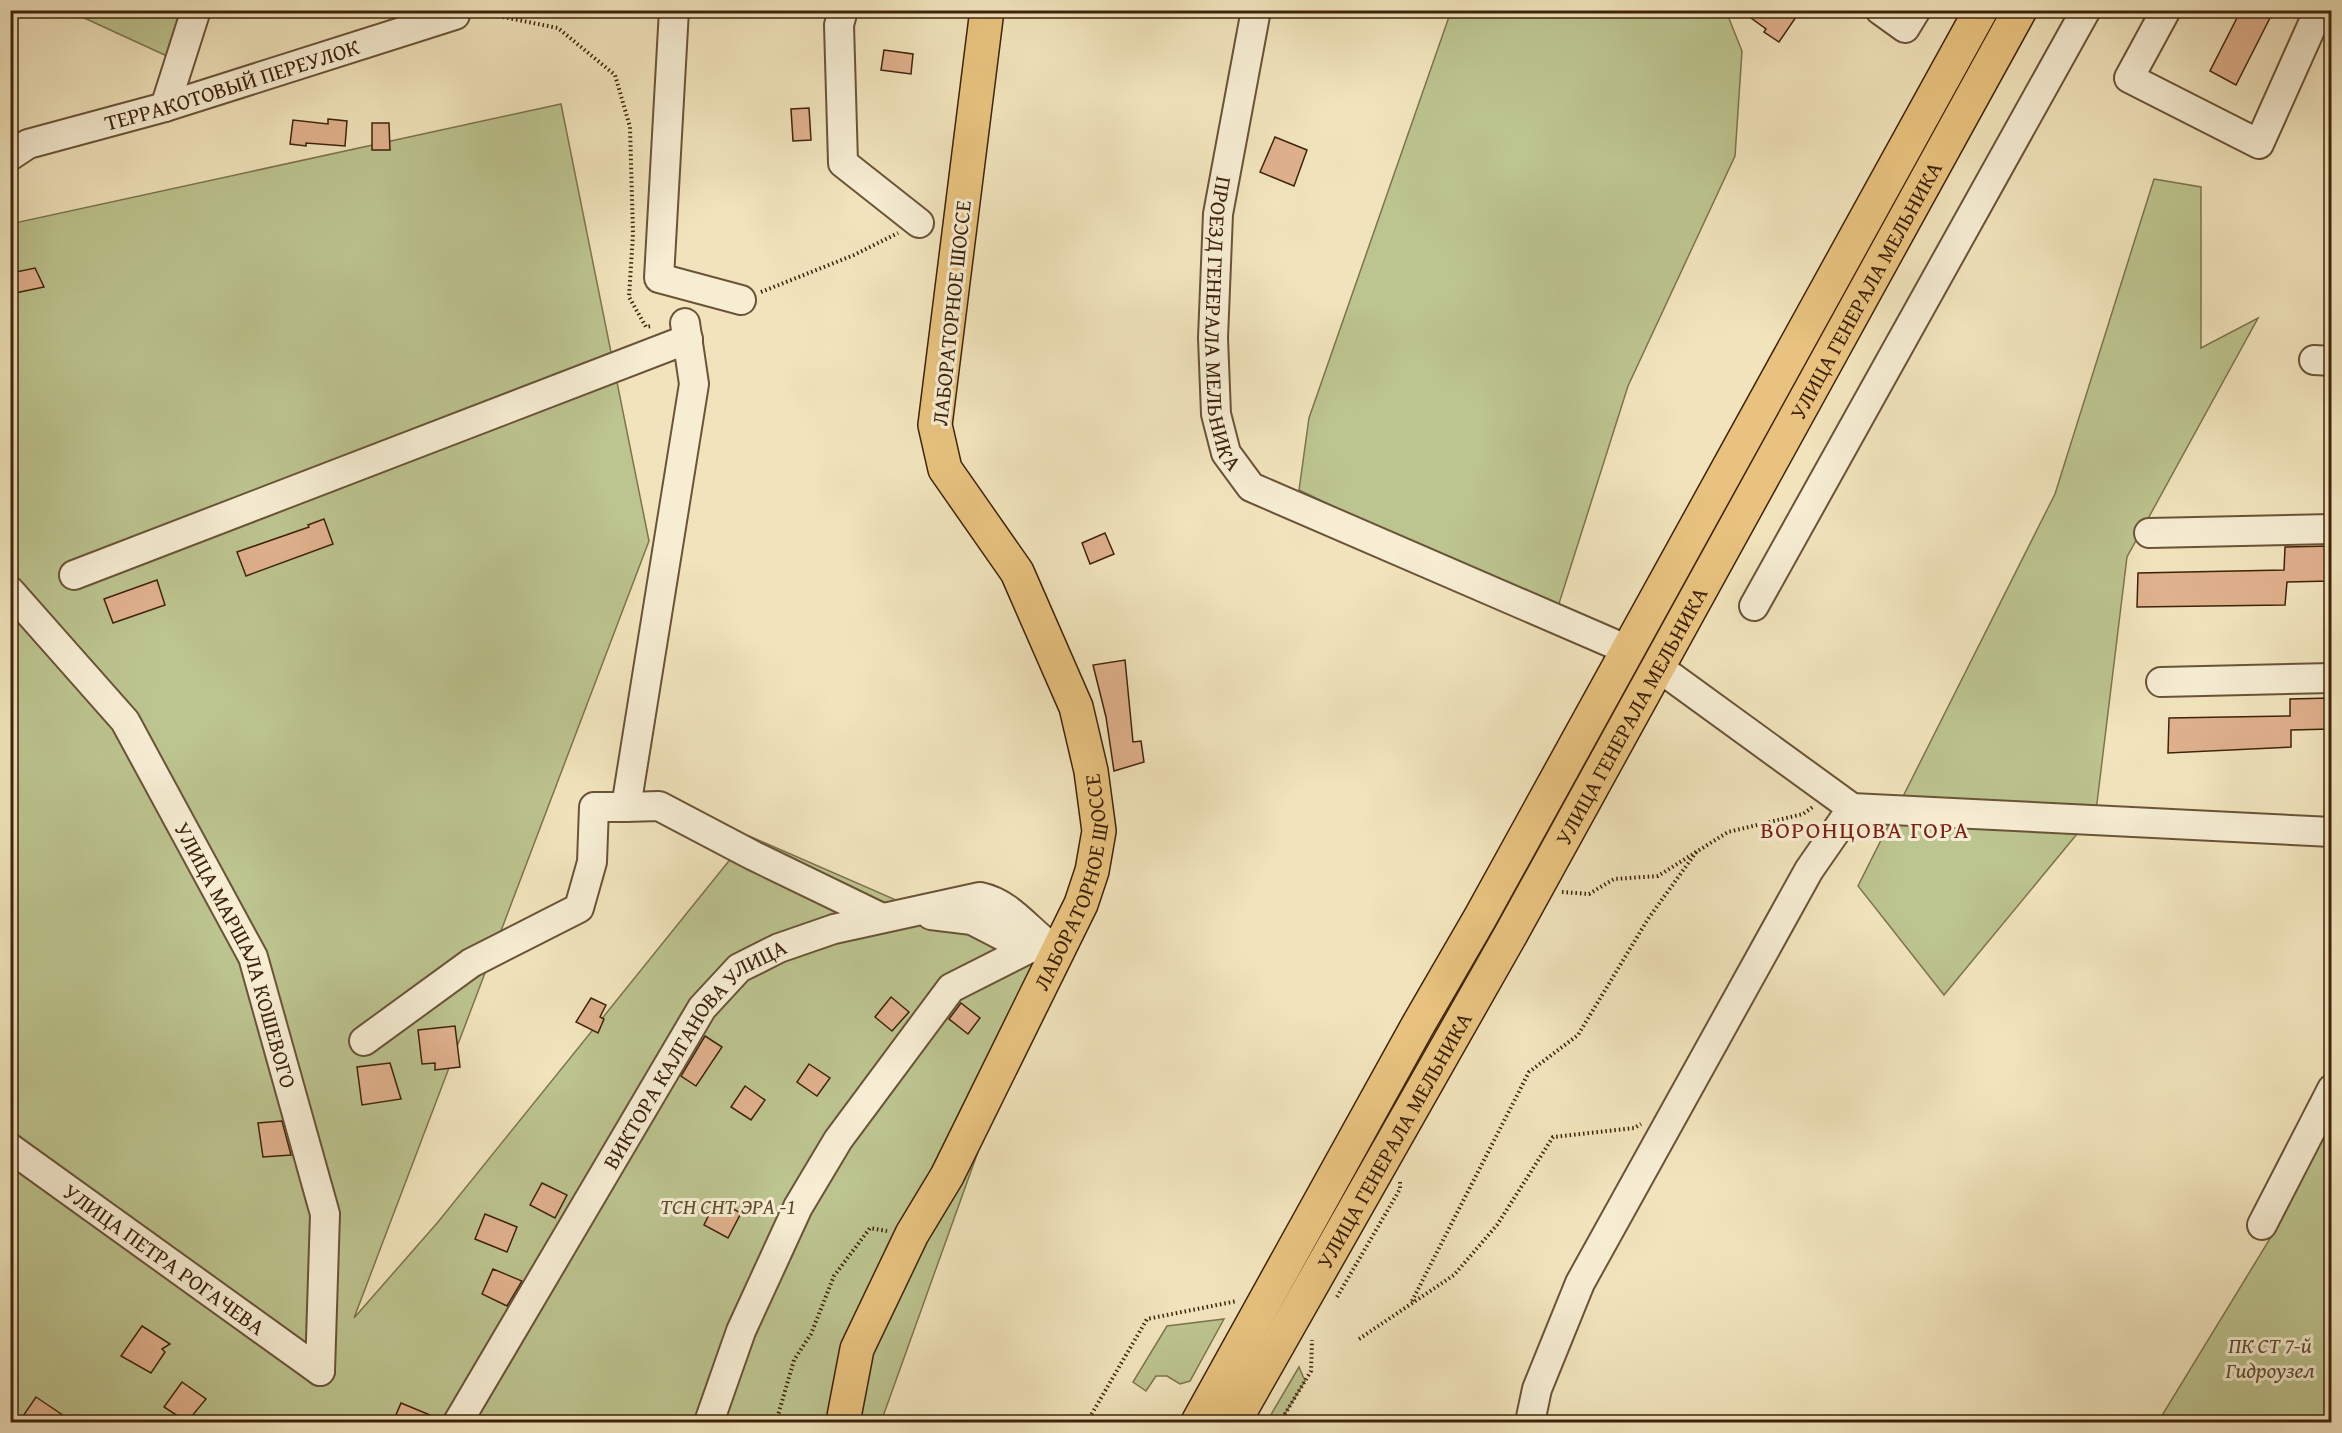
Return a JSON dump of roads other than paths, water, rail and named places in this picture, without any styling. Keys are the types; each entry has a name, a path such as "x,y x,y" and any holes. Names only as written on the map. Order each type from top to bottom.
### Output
{"main road":[{"name":"ЛАБОРАТОРНОЕ ШОССЕ","path":"843,1422 857,1348 912,1234 947,1176 1043,948 1081,904 1092,871 1099,831 1091,771 1076,707 1046,633 1017,572 945,469 935,425 987,10"},
{"name":"УЛИЦА ГЕНЕРАЛА МЕЛЬНИКА","path":"1221,1418 1628,650 1981,10"},
{"name":"УЛИЦА ГЕНЕРАЛА МЕЛЬНИКА","path":"1221,1418 1437,1067 2020,10"},
{"path":"1628,650 1658,667"}],"street":[{"path":"165,107 196,10"},
{"path":"674,10 659,278 741,300"},
{"path":"843,10 839,25 843,163 919,223"},
{"name":"ПРОЕЗД ГЕНЕРАЛА МЕЛЬНИКА","path":"1256,10 1218,214 1213,338 1216,414 1226,453 1251,487 1628,650"},
{"path":"1880,10 1911,19"},
{"path":"1754,606 2086,10"},
{"path":"2166,10 2129,78 2259,144 2319,10"},
{"name":"ТЕРРАКОТОВЫЙ ПЕРЕУЛОК","path":"10,156 28,144 165,107 447,13"},
{"path":"74,574 686,331 694,384 626,807"},
{"path":"2149,533 2331,529"},
{"name":"УЛИЦА МАРШАЛА КОШЕВОГО","path":"10,591 125,721 253,957 325,1214 320,1371"},
{"path":"1658,667 1842,801 2331,832"},
{"path":"2161,682 2331,678"},
{"path":"1530,1422 1537,1389 1580,1283 1809,870 1842,801"},
{"path":"364,1041 471,963 579,908 592,862 594,807 659,806 754,856 893,914"},
{"name":"ВИКТОРА КАЛГАНОВА УЛИЦА","path":"458,1422 702,1008 740,968 769,953 834,929 893,914 980,897 996,900 1011,911 1043,948"},
{"path":"709,1422 741,1331 798,1208 838,1140 951,988 1043,948"},
{"path":"2262,1226 2331,1089"},
{"name":"УЛИЦА ПЕТРА РОГАЧЕВА","path":"10,1148 320,1371"}],"district":[{"name":"ВОРОНЦОВА ГОРА","path":"1865,830"}],"park label":[{"name":"ТСН СНТ ЭРА -1","path":"728,1206"},
{"name":"ПК СТ 7-й Гидроузел","path":"2270,1358"}]}
